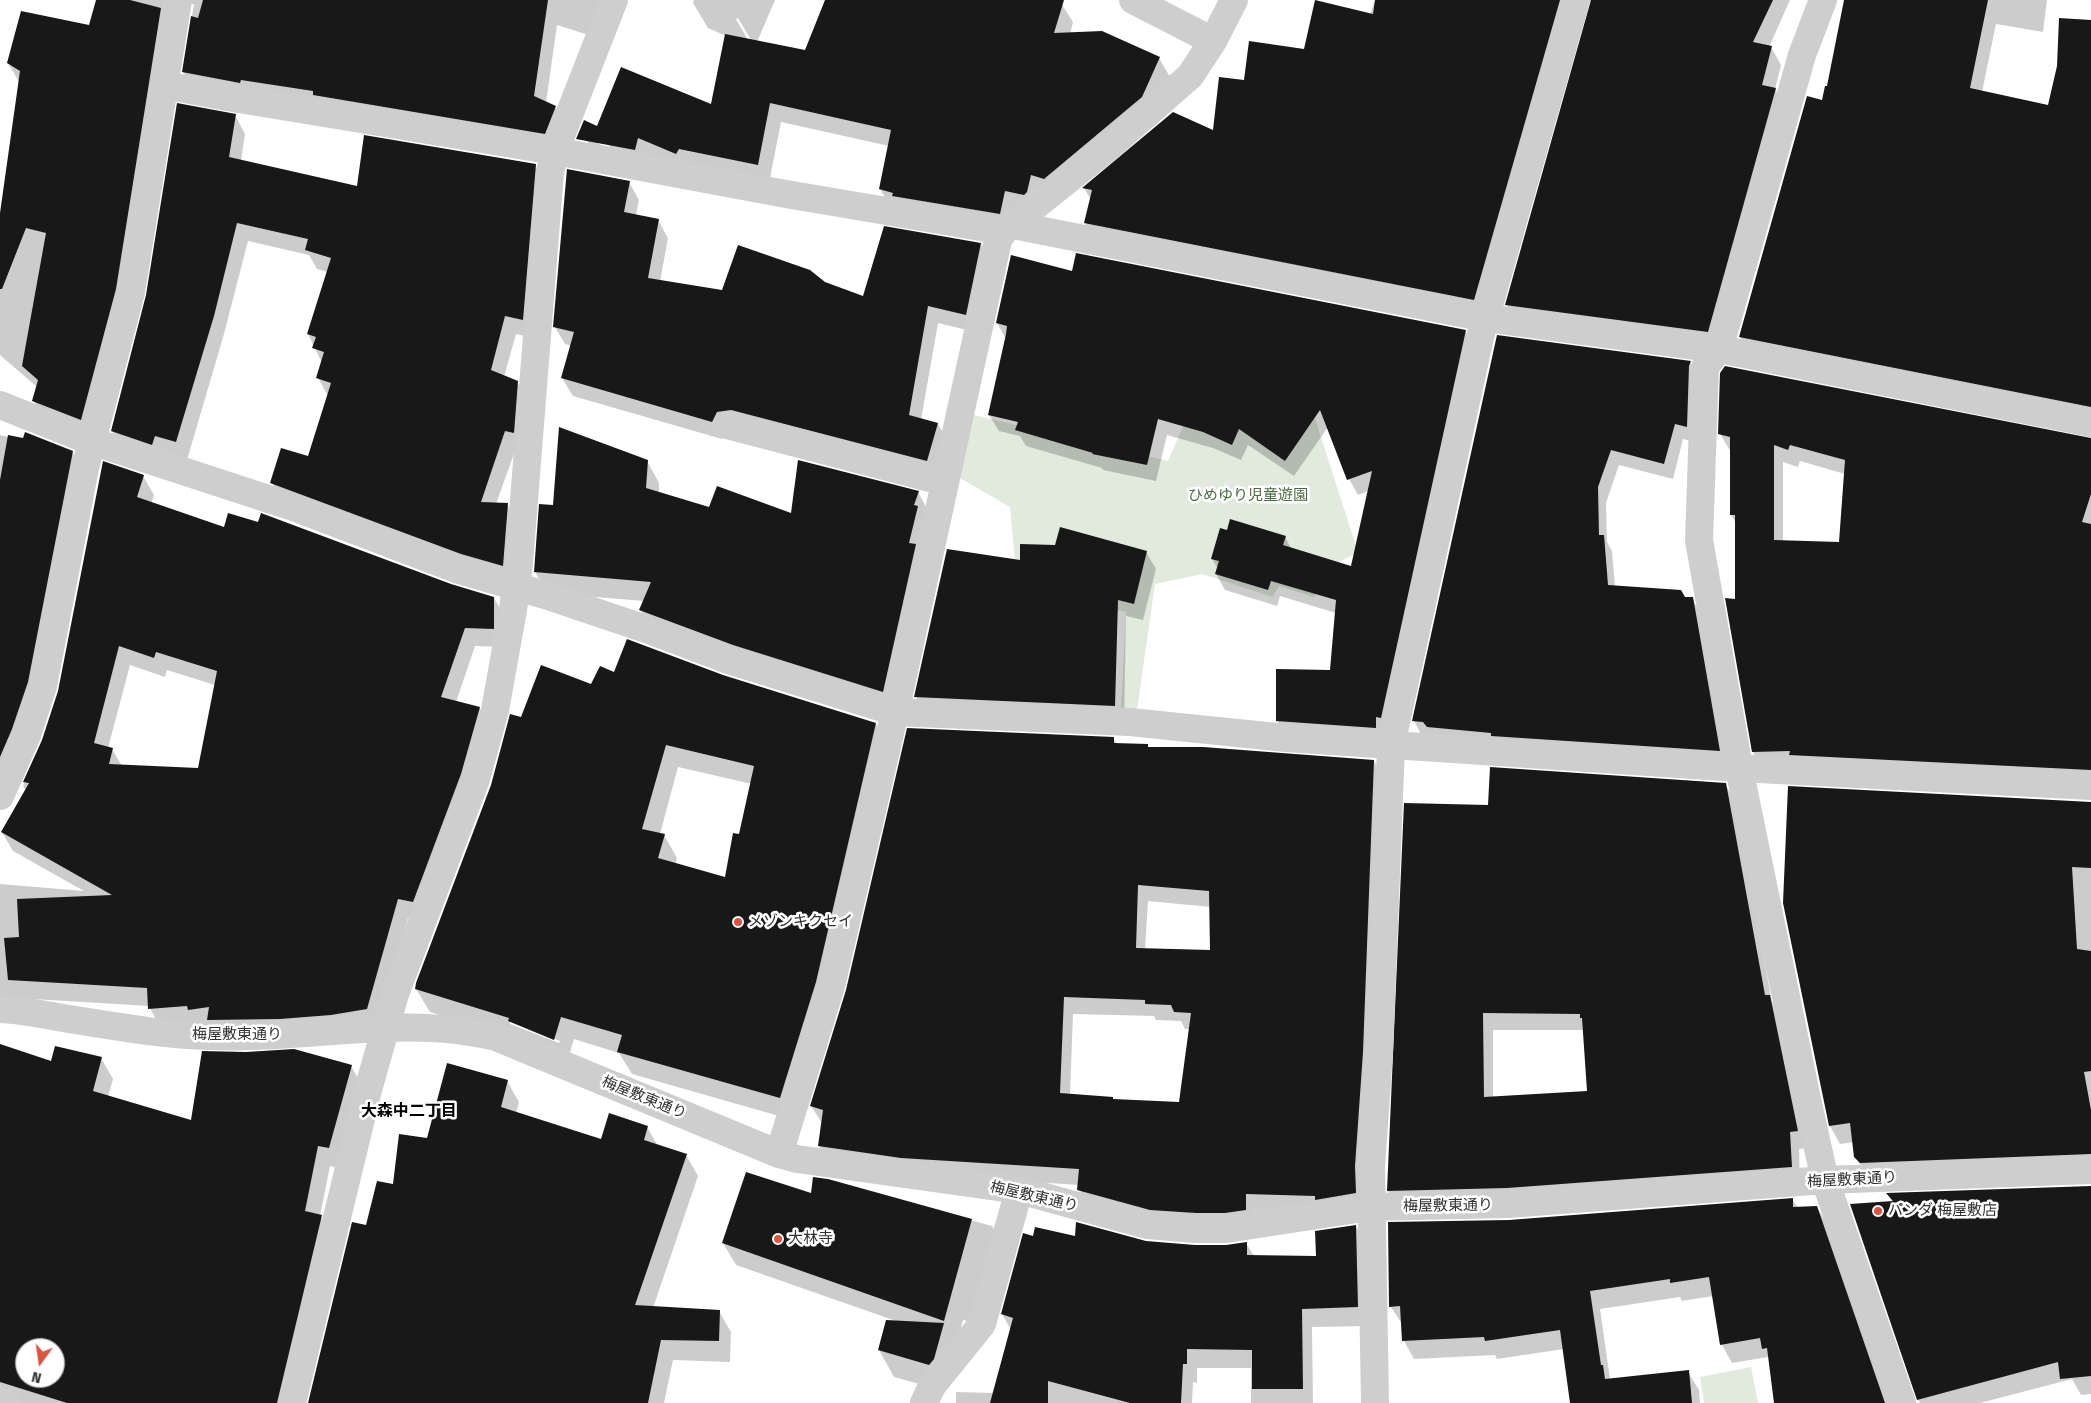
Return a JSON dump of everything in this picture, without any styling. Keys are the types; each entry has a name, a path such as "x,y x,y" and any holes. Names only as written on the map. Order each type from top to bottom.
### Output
{"street":[{"path":"0,796 27,735 43,686 91,441 134,278 178,0"},
{"path":"292,1403 366,1100 395,994 476,779 495,710 517,586 550,172 554,150 614,0"},
{"path":"1133,0 1213,41"},
{"path":"779,1154 831,986 895,712 998,240 1008,228 1111,145 1190,76 1213,41 1234,0"},
{"path":"1375,1403 1370,1167 1379,1052 1391,745 1489,299 1576,0"},
{"path":"1823,0 1802,55 1719,349 1705,367 1700,540 1739,768 1825,1180 1902,1403"},
{"path":"165,84 323,114 554,150 767,190 1008,228 1486,318 1719,349 2091,423"},
{"path":"0,405 91,441 293,507 456,569 517,586 728,660 895,712 1130,722 1286,738 1391,745 1739,768 2091,786"},
{"path":"727,425 945,482"},
{"name":"梅屋敷東通り","path":"0,1009 174,1034 210,1036 280,1036 386,1028 472,1031 496,1037 779,1154 797,1159 1019,1190 1147,1225 1170,1228 1226,1229 1370,1207 1508,1204 1825,1180 2091,1170"},
{"path":"924,1403 932,1386 982,1324 1019,1190"},
{"path":"0,1400 8,1403"}],"green space":[{"name":"ひめゆり児童遊園","path":"1301,375 1358,552 1323,571 1314,597 1279,586 1273,597 1202,574 1155,584 1137,710 1121,709 1126,612 1040,593 1016,573 1010,507 958,477 974,415 1168,461 1205,376"},
{"path":"1751,1367 1758,1403 1704,1403 1700,1377"}],"building":[{"path":"96,0 130,0 161,8 116,289 81,420 32,401 38,380 22,366 46,233 26,228 2,289 0,289 0,213 20,71 7,63 21,11 89,25"},
{"path":"203,0 548,0 534,96 556,106 545,134 313,95 313,91 241,80 240,83 182,72 191,16 198,18"},
{"path":"825,0 1064,0 1054,33 1102,31 1160,57 1142,97 1044,179 1031,175 1027,192 1024,195 1005,191 1000,214 892,196 893,193 879,189 891,130 770,103 758,165 679,149 676,154 638,138 635,150 576,139 584,120 597,126 621,67 711,104 725,34 805,50"},
{"path":"1315,0 1373,14 1375,0 1560,0 1474,300 1084,223 1092,190 1082,188 1173,112 1213,130 1219,77 1244,80 1249,41 1304,49"},
{"path":"1591,0 1773,0 1753,42 1772,46 1762,85 1776,88 1708,332 1505,305"},
{"path":"1844,0 1988,0 1970,88 2048,105 2057,66 2059,18 2091,20 2091,407 1739,337 1807,96 1822,100 1825,86 1827,86"},
{"path":"177,103 236,114 229,157 357,186 364,135 536,164 523,320 505,316 491,370 518,381 514,433 505,431 481,502 508,503 503,566 461,554 270,483 281,448 308,456 331,383 316,378 324,352 312,348 316,337 307,334 331,258 305,250 308,239 237,223 214,316 176,442 155,436 152,445 111,431 146,295"},
{"path":"567,169 630,181 624,212 659,219 648,278 722,290 738,245 810,270 825,282 863,296 884,226 981,243 966,315 928,306 909,415 938,423 927,461 731,410 717,412 712,422 561,378 574,332 553,327"},
{"path":"1076,253 1466,330 1381,718 1376,717 1376,728 1276,721 1276,669 1330,670 1336,600 1271,581 1268,590 1215,574 1219,561 1211,559 1220,528 1227,530 1230,519 1286,536 1283,545 1351,566 1372,471 1347,480 1320,410 1285,461 1239,429 1232,445 1203,432 1158,419 1147,465 1092,454 1015,430 1018,422 988,415 1006,334 1007,326 996,323 1011,255 1072,271"},
{"path":"1497,335 1691,361 1689,366 1687,427 1675,424 1664,464 1611,450 1598,487 1599,535 1604,535 1608,585 1681,590 1685,597 1693,597 1720,751 1491,736 1491,733 1427,727 1423,722 1412,721"},
{"path":"1725,366 2091,438 2091,494 2082,522 2091,524 2091,770 1789,755 1790,751 1752,752 1725,598 1735,599 1735,515 1730,515 1730,437 1718,434 1720,373","holes":["1774,445 1788,450 1790,445 1845,460 1839,542 1774,540"]},
{"path":"559,427 648,460 646,488 709,507 717,486 791,513 798,460 919,491 914,505 918,506 909,543 916,544 883,692 733,645 639,610 651,582 534,572 539,504 553,505"},
{"path":"25,432 73,451 28,682 0,757 0,480 8,435 23,438"},
{"path":"103,461 144,475 137,497 224,527 228,513 258,522 261,513 451,584 494,597 494,629 465,628 441,697 480,707 461,774 413,902 398,899 367,1009 331,1015 280,1019 207,1020 209,1007 188,1010 187,1006 148,1009 147,988 8,980 4,938 19,937 17,899 112,895 1,832 29,783 23,782 42,740 58,691","holes":["119,646 154,658 156,652 217,671 198,768 109,764 113,748 94,743"]},
{"path":"1060,527 1147,551 1134,604 1118,600 1115,706 914,697 947,549 1020,560 1020,544 1055,545"},
{"path":"627,639 723,675 876,723 816,982 780,1098 617,1052 622,1035 561,1017 554,1040 508,1021 509,1018 415,989 491,785 510,714 521,717 541,665 591,684 600,666 614,672","holes":["666,745 754,766 739,834 733,833 725,877 658,858 665,834 642,829"]},
{"path":"907,728 1114,737 1114,743 1148,744 1148,747 1203,747 1374,760 1363,1052 1355,1166 1356,1193 1315,1200 1315,1196 1246,1194 1246,1210 1225,1213 1150,1210 1077,1190 1079,1169 901,1158 818,1146 823,1110 810,1106 846,990","holes":["1138,885 1209,891 1210,950 1136,948","1064,997 1145,1000 1145,1004 1171,1005 1174,1012 1191,1013 1179,1102 1113,1099 1113,1097 1060,1093"]},
{"path":"1490,767 1726,783 1765,995 1770,995 1798,1131 1790,1132 1792,1167 1507,1188 1387,1191 1404,803 1488,805","holes":["1483,1013 1580,1014 1580,1018 1582,1018 1587,1091 1484,1097"]},
{"path":"1788,786 2091,802 2091,868 2072,867 2077,949 2091,951 2091,1071 2084,1072 2091,1110 2091,1154 1860,1163 1854,1157 1850,1123 1829,1126 1783,903"},
{"path":"0,1044 51,1061 55,1046 102,1057 93,1091 191,1120 202,1051 246,1052 294,1049 352,1065 329,1148 318,1146 305,1211 322,1215 277,1403 67,1403 19,1388 65,1388 65,1338 15,1338 15,1387 0,1382"},
{"path":"447,1063 508,1080 501,1107 601,1139 609,1113 648,1126 644,1140 687,1154 635,1305 720,1310 719,1341 661,1340 648,1403 308,1403 352,1222 366,1225 377,1181 393,1184 399,1134 427,1138"},
{"path":"746,1172 811,1193 813,1177 828,1179 972,1219 944,1321 722,1243"},
{"path":"2091,1186 2091,1376 2060,1379 2058,1362 1917,1400 1850,1204 1893,1201 1886,1193"},
{"path":"1793,1198 1793,1207 1817,1206 1885,1403 1774,1403 1767,1348 1762,1349 1760,1338 1720,1345 1709,1277 1670,1283 1670,1279 1590,1291 1601,1365 1603,1365 1605,1379 1689,1370 1692,1403 1570,1403 1560,1330 1485,1341 1484,1337 1402,1341 1400,1306 1389,1307 1388,1222 1509,1220"},
{"path":"1076,1222 1146,1241 1195,1245 1226,1245 1247,1242 1247,1255 1316,1256 1315,1231 1356,1225 1358,1307 1302,1309 1303,1389 1252,1389 1252,1350 1187,1349 1187,1364 1183,1364 1181,1403 1130,1403 1048,1381 1048,1403 990,1403 1013,1318 1001,1314 1023,1233 1033,1236 1035,1227 1075,1236"},
{"path":"886,1320 944,1323 934,1359 929,1365 878,1350"}],"place":[{"name":"メゾンキクセイ","path":"738,922"},
{"name":"パンダ 梅屋敷店","path":"1878,1211"},
{"name":"大林寺","path":"778,1239"}],"district":[{"name":"大森中二丁目","path":"409,1112"}]}
